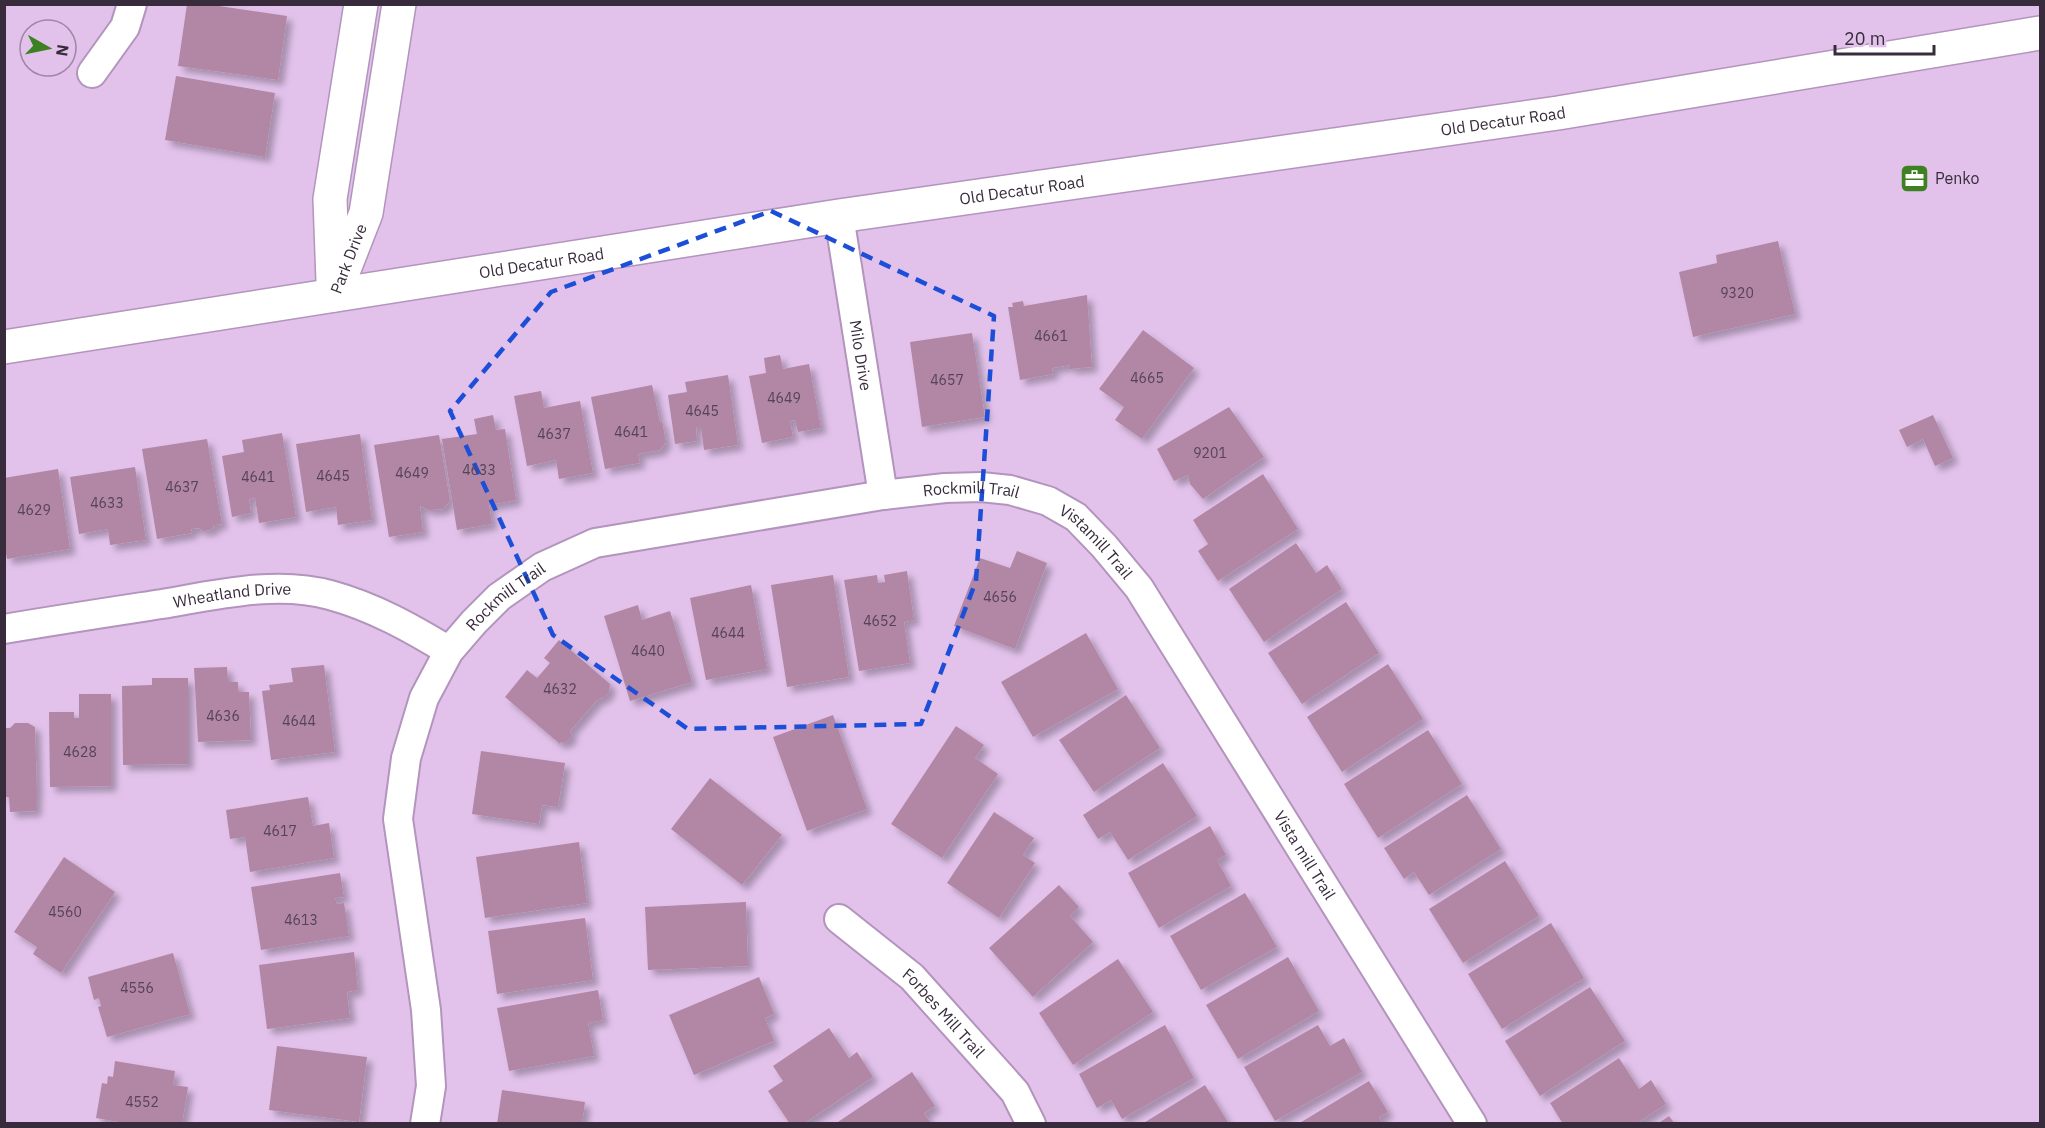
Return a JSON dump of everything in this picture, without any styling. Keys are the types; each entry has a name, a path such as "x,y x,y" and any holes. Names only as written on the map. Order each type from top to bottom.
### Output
{"street":[{"path":"92,73 125,27 132,4"},
{"name":"Park Drive","path":"334,295 330,199 361,4"},
{"name":"Park Drive","path":"334,295 366,213 399,4"},
{"name":"Old Decatur Road","path":"4,347 839,216 1558,113 2040,33"},
{"name":"Milo Drive","path":"839,216 883,495"},
{"name":"Rockmill Trail","path":"425,1124 431,1086 426,1010 398,819 405,758 424,698 449,651 499,597 542,567 595,543 883,495 945,488 981,486 1010,490 1048,501"},
{"name":"Vistamill Trail","path":"1048,501 1076,517 1139,588"},
{"name":"Vista mill Trail","path":"1139,588 1472,1124"},
{"name":"Wheatland Drive","path":"4,629 248,590 293,590 329,594 365,607 397,620 449,651"},
{"name":"Forbes Mill Trail","path":"839,919 912,977 1015,1092 1031,1124"}],"highlighted area":[{"path":"771,211 994,316 976,581 921,724 688,729 553,635 450,411 551,292"}],"building":[{"path":"187,4 206,4 287,16 278,80 178,66"},
{"path":"176,76 275,93 265,157 165,140"},
{"path":"1778,241 1795,314 1693,337 1679,272 1717,263 1716,255"},
{"path":"1087,295 1092,367 1070,369 1070,365 1052,368 1053,374 1020,380 1008,307 1013,307 1012,303 1023,301 1024,306"},
{"path":"1143,330 1194,368 1142,439 1115,420 1124,407 1099,389"},
{"path":"972,333 985,417 922,427 910,342"},
{"path":"780,355 783,369 809,364 821,428 798,432 795,420 790,421 793,437 762,443 749,376 766,373 764,358"},
{"path":"728,375 738,445 704,450 701,427 696,427 697,441 675,444 668,395 687,392 685,382"},
{"path":"652,385 666,442 660,450 638,454 640,463 605,469 591,397"},
{"path":"541,391 544,408 580,401 593,473 559,479 556,460 527,466 514,396"},
{"path":"1229,407 1264,457 1203,499 1190,484 1188,475 1174,481 1157,449"},
{"path":"493,415 496,430 505,429 516,500 489,505 492,524 457,530 442,439 477,434 474,419"},
{"path":"1933,415 1953,458 1935,466 1923,439 1907,447 1899,430"},
{"path":"282,433 296,517 259,523 255,498 249,499 251,513 232,517 222,456 244,452 242,440"},
{"path":"360,434 372,520 338,525 336,507 306,512 296,444"},
{"path":"439,435 450,501 443,509 429,510 420,506 423,532 389,537 374,445"},
{"path":"207,439 222,524 215,525 211,530 191,529 192,533 157,539 142,449"},
{"path":"135,467 146,540 110,545 108,529 79,534 70,477"},
{"path":"58,469 70,549 7,559 4,543 4,478"},
{"path":"1263,474 1298,529 1218,581 1198,551 1208,544 1193,520"},
{"path":"1296,543 1316,573 1327,565 1342,589 1264,642 1229,589"},
{"path":"1017,551 1047,563 1015,649 954,626 980,558 1010,568"},
{"path":"907,571 914,620 904,622 910,663 859,671 844,580 877,575 878,583 885,582 884,575"},
{"path":"833,575 849,677 787,687 771,585"},
{"path":"751,585 767,669 706,680 690,598"},
{"path":"1346,602 1379,653 1302,704 1268,653"},
{"path":"638,605 642,620 670,611 692,682 630,701 604,616"},
{"path":"1086,633 1118,689 1033,737 1001,682"},
{"path":"559,640 610,684 609,692 603,698 598,699 570,731 572,736 565,743 560,744 505,697 527,670 537,678 550,663 544,658"},
{"path":"1388,664 1423,719 1342,772 1307,717"},
{"path":"324,665 335,752 271,760 262,691 270,690 269,685 293,682 291,668"},
{"path":"227,667 228,682 238,682 238,692 249,692 251,740 198,742 194,668"},
{"path":"152,678 188,678 188,764 123,765 122,686 152,685"},
{"path":"79,694 111,694 111,786 50,787 49,712 74,712 74,718 79,718"},
{"path":"1126,695 1160,748 1094,792 1059,740"},
{"path":"833,715 867,809 807,831 773,737"},
{"path":"15,723 28,723 35,727 36,811 10,812 9,797 4,797 4,728 10,728"},
{"path":"956,726 984,745 975,758 998,774 942,858 891,824"},
{"path":"1428,730 1462,784 1378,838 1344,784"},
{"path":"481,751 565,763 558,807 542,805 539,824 472,814"},
{"path":"1163,763 1197,816 1128,860 1110,832 1098,839 1083,815"},
{"path":"710,778 782,835 742,885 671,829"},
{"path":"1467,795 1501,849 1429,895 1414,872 1404,879 1384,848"},
{"path":"308,797 313,826 329,823 334,858 250,872 245,837 230,839 226,810"},
{"path":"994,812 1034,838 1023,855 1035,863 999,918 947,883"},
{"path":"1210,826 1226,855 1217,860 1231,886 1159,928 1128,873"},
{"path":"579,842 587,903 485,918 476,857"},
{"path":"64,857 115,892 61,973 33,954 37,947 14,932"},
{"path":"1505,861 1539,916 1463,963 1429,909"},
{"path":"340,873 344,897 335,898 337,904 344,903 349,936 261,950 251,887"},
{"path":"1059,885 1079,907 1070,916 1093,942 1033,997 989,948"},
{"path":"1245,893 1277,947 1201,990 1170,936"},
{"path":"746,902 748,966 648,970 645,907"},
{"path":"585,918 593,980 497,994 488,931"},
{"path":"1551,923 1584,978 1502,1029 1468,974"},
{"path":"354,952 358,990 347,992 350,1018 267,1029 259,965"},
{"path":"173,953 190,1014 107,1037 98,1007 101,1006 99,998 94,1000 88,977"},
{"path":"1288,957 1319,1011 1238,1059 1206,1005"},
{"path":"1118,959 1153,1012 1073,1065 1039,1013"},
{"path":"759,977 774,1014 765,1018 774,1041 694,1075 669,1015"},
{"path":"1590,987 1625,1041 1540,1096 1505,1041"},
{"path":"598,990 603,1020 588,1023 594,1056 509,1071 497,1008"},
{"path":"1165,1025 1194,1078 1122,1119 1111,1100 1097,1108 1079,1074"},
{"path":"1318,1025 1330,1046 1344,1038 1362,1072 1275,1121 1244,1067"},
{"path":"829,1028 849,1058 857,1052 873,1077 803,1124 790,1124 768,1091 783,1081 773,1066"},
{"path":"277,1046 367,1057 359,1122 269,1110"},
{"path":"1619,1058 1639,1089 1651,1080 1666,1104 1636,1124 1563,1124 1550,1103"},
{"path":"115,1061 175,1071 173,1085 188,1087 182,1124 131,1124 96,1118 102,1083 107,1084 108,1076 113,1077"},
{"path":"912,1072 935,1106 924,1113 931,1124 835,1124"},
{"path":"1369,1081 1388,1112 1379,1117 1383,1124 1298,1124"},
{"path":"1205,1085 1229,1124 1142,1124"},
{"path":"502,1090 585,1102 582,1124 497,1124"},
{"path":"1669,1116 1675,1124 1657,1124"}],"place":[{"name":"Penko","path":"1914,178"}]}
